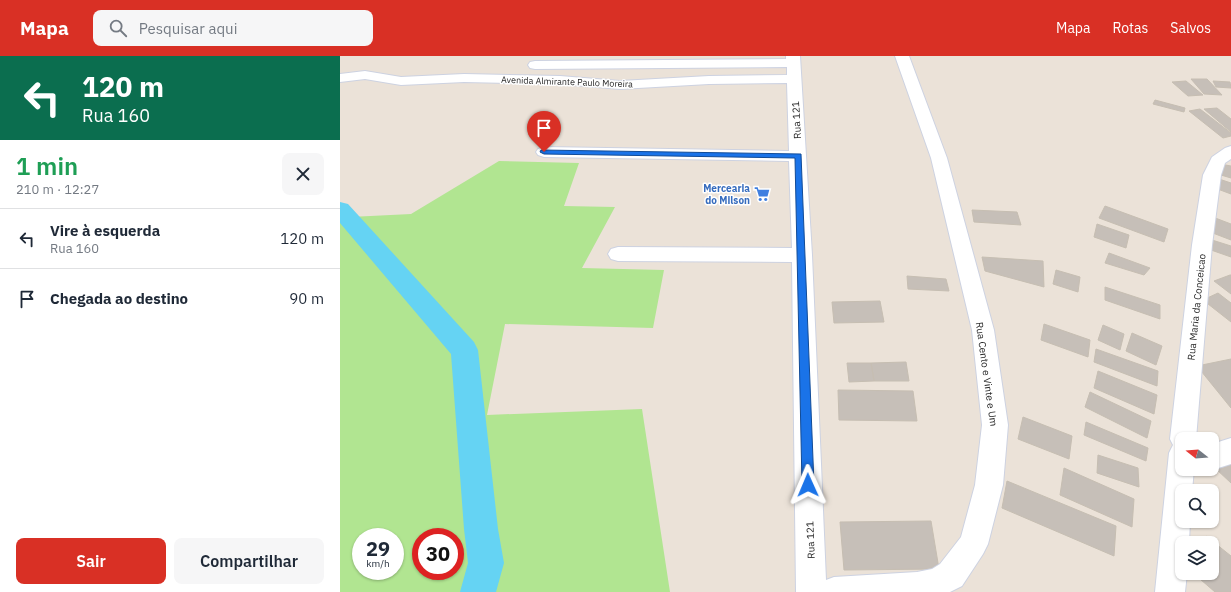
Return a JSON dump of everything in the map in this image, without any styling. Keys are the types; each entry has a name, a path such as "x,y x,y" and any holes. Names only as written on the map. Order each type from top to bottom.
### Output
{"street":[{"name":"Rua Cento e Vinte e Um","path":"834,592 917,587 936,583 951,575 973,544 989,484 995,425 983,330 938,158 902,56"},
{"path":"442,66 490,65"},
{"path":"522,65 793,66"},
{"name":"Avenida Almirante Paulo Moreira","path":"340,78 365,75 401,82 464,78 560,80 620,85 709,80 793,66"},
{"name":"Rua 121","path":"793,66 802,255 811,592"},
{"name":"Rua Maria da Conceicao","path":"1184,432 1202,245 1212,175 1218,161 1231,151"},
{"path":"544,152 798,156"},
{"path":"618,254 802,255"},
{"path":"1219,455 1231,451"},
{"path":"1170,592 1181,476"}],"green space":[{"path":"499,161 579,163 564,206 615,207 582,268 664,270 653,328 505,324 487,415 642,409 670,592 340,592 340,203 350,217 411,214"}],"building":[{"path":"1191,79 1207,79 1222,95 1204,94"},
{"path":"1186,81 1203,95 1188,96 1172,82"},
{"path":"1213,81 1230,82 1231,88 1216,87"},
{"path":"1155,100 1185,108 1184,112 1153,104"},
{"path":"1217,108 1231,119 1231,132 1204,109"},
{"path":"1200,109 1231,133 1231,136 1223,138 1189,111"},
{"path":"1220,164 1231,166 1231,178 1221,175"},
{"path":"1219,179 1231,183 1231,194 1215,188"},
{"path":"1105,206 1168,229 1164,242 1099,218"},
{"path":"972,210 1017,212 1021,225 974,222"},
{"path":"1210,216 1231,224 1231,240 1205,230"},
{"path":"1097,224 1129,235 1126,248 1094,237"},
{"path":"1212,240 1231,246 1231,257 1211,250"},
{"path":"1109,253 1150,268 1144,275 1105,263"},
{"path":"982,257 1043,261 1044,287 985,271"},
{"path":"1056,270 1080,277 1078,292 1053,284"},
{"path":"1231,275 1231,294 1214,281"},
{"path":"907,276 946,279 949,291 908,289"},
{"path":"1105,287 1160,305 1160,319 1105,300"},
{"path":"1218,293 1231,303 1231,322 1203,300"},
{"path":"880,301 884,322 834,323 832,302"},
{"path":"1044,324 1090,340 1088,357 1041,340"},
{"path":"1103,325 1124,334 1120,350 1098,340"},
{"path":"1132,333 1162,346 1156,365 1126,351"},
{"path":"1096,349 1158,371 1157,386 1094,362"},
{"path":"1231,359 1231,408 1197,366"},
{"path":"906,362 909,381 874,381 871,363"},
{"path":"847,363 871,363 874,381 849,382"},
{"path":"1098,371 1157,395 1154,414 1094,388"},
{"path":"838,390 913,391 917,421 839,420"},
{"path":"1090,392 1151,421 1147,438 1085,407"},
{"path":"1023,417 1072,436 1069,459 1018,439"},
{"path":"1086,422 1148,448 1146,461 1084,435"},
{"path":"1098,455 1138,468 1139,487 1097,473"},
{"path":"1231,457 1231,483 1219,472 1219,465"},
{"path":"1064,468 1134,499 1132,527 1060,495"},
{"path":"1007,481 1116,526 1114,556 1002,508"},
{"path":"931,521 939,569 844,570 840,522"},
{"path":"1219,546 1231,556 1231,592 1215,592 1201,580 1219,580"}],"waterway":[{"path":"340,209 464,350 481,529 486,563 478,592"}],"place":[{"name":"Mercearia do Milson","path":"762,194"}],"route":[{"path":"544,152 798,156 808,485"}]}
